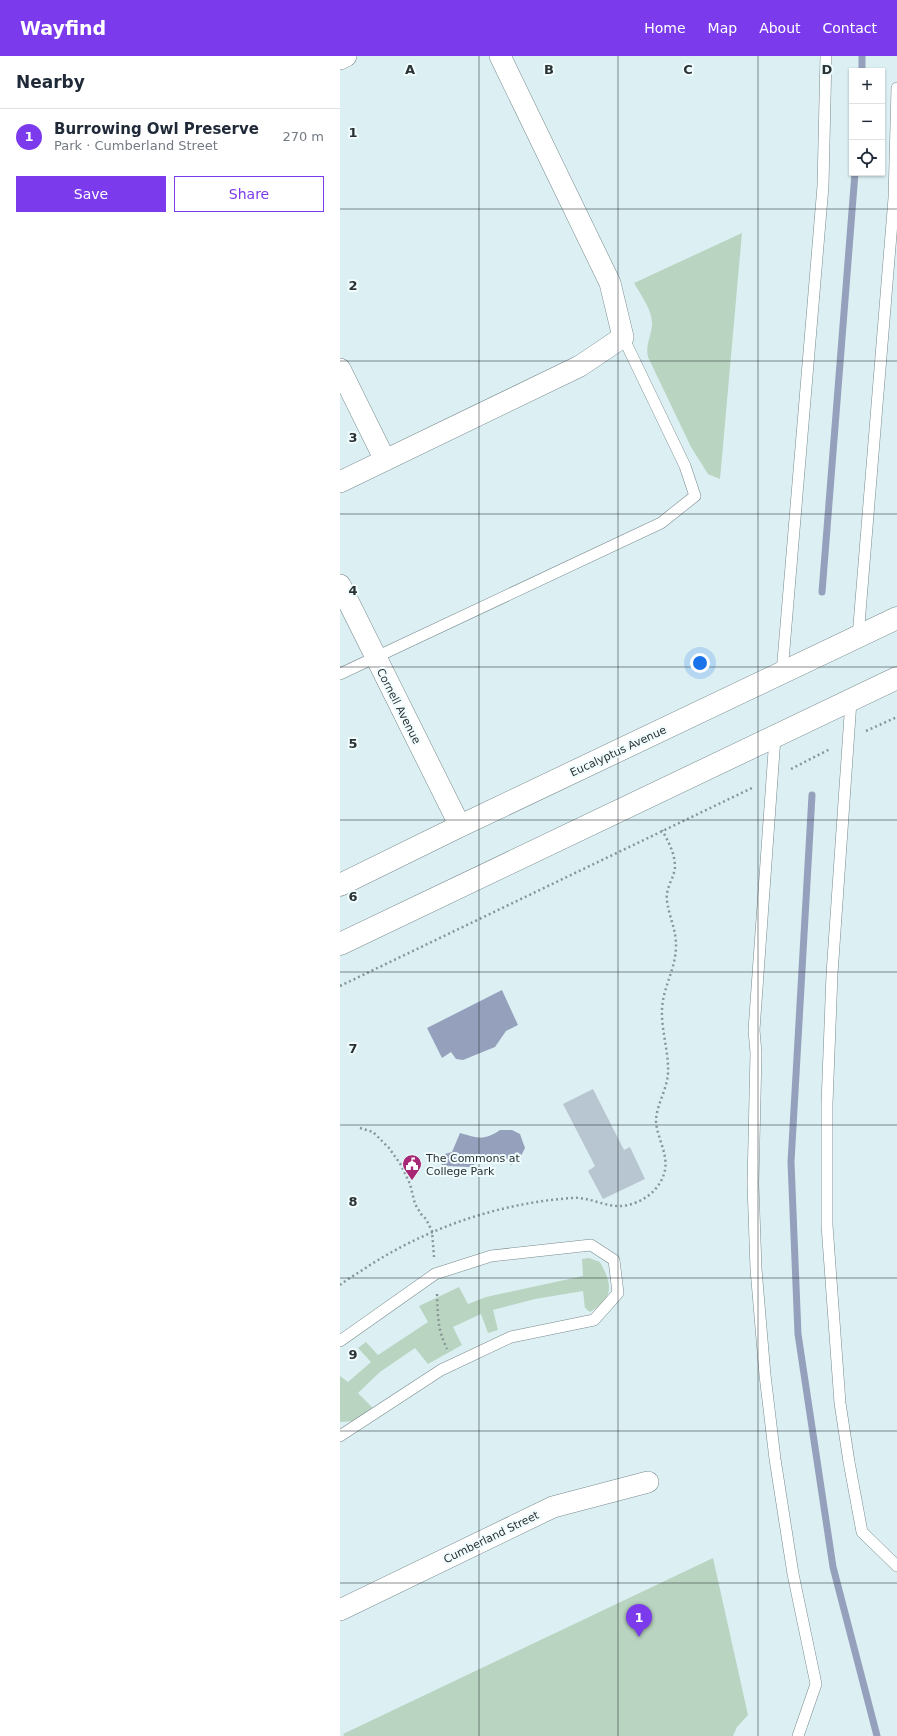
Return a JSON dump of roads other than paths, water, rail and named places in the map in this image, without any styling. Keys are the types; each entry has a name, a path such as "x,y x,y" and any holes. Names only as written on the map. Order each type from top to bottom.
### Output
{"street":[{"path":"340,59 346,56"},
{"path":"340,482 580,366 623,337 610,283 500,56"},
{"path":"340,369 385,460"},
{"name":"Cornell Avenue","path":"340,585 460,826"},
{"name":"Eucalyptus Avenue","path":"340,885 460,826 897,618"},
{"path":"340,944 775,738 897,678"},
{"name":"Cumberland Street","path":"340,1610 553,1507 648,1482"}],"lane":[{"path":"782,673 824,186 826,56"},
{"path":"858,637 894,198 897,88"},
{"path":"340,674 662,523 695,496 685,466 623,337"},
{"path":"851,700 832,974 827,1104 827,1226 840,1403 848,1462 862,1532 897,1566"},
{"path":"775,738 754,1030 756,1053 753,1184 756,1269 774,1459 793,1574 816,1684 798,1736"},
{"path":"340,1341 435,1274 491,1256 591,1245 614,1260 618,1293 594,1320 511,1337 441,1370 340,1436"}],"water":[{"path":"502,990 518,1025 506,1031 495,1047 463,1060 456,1059 451,1052 442,1058 427,1028"},
{"path":"500,1130 512,1130 520,1134 525,1148 520,1158 511,1165 508,1159 491,1155 470,1167 446,1166 442,1171 441,1155 452,1152 460,1133 481,1138 490,1136"}],"waterway":[{"path":"862,56 862,68"},
{"path":"822,592 855,176"},
{"path":"812,795 791,1162 798,1334 833,1567 877,1736"}],"place":[{"name":"The Commons at College Park","path":"412,1181"},
{"name":"Burrowing Owl Preserve","path":"639,1637"}]}
